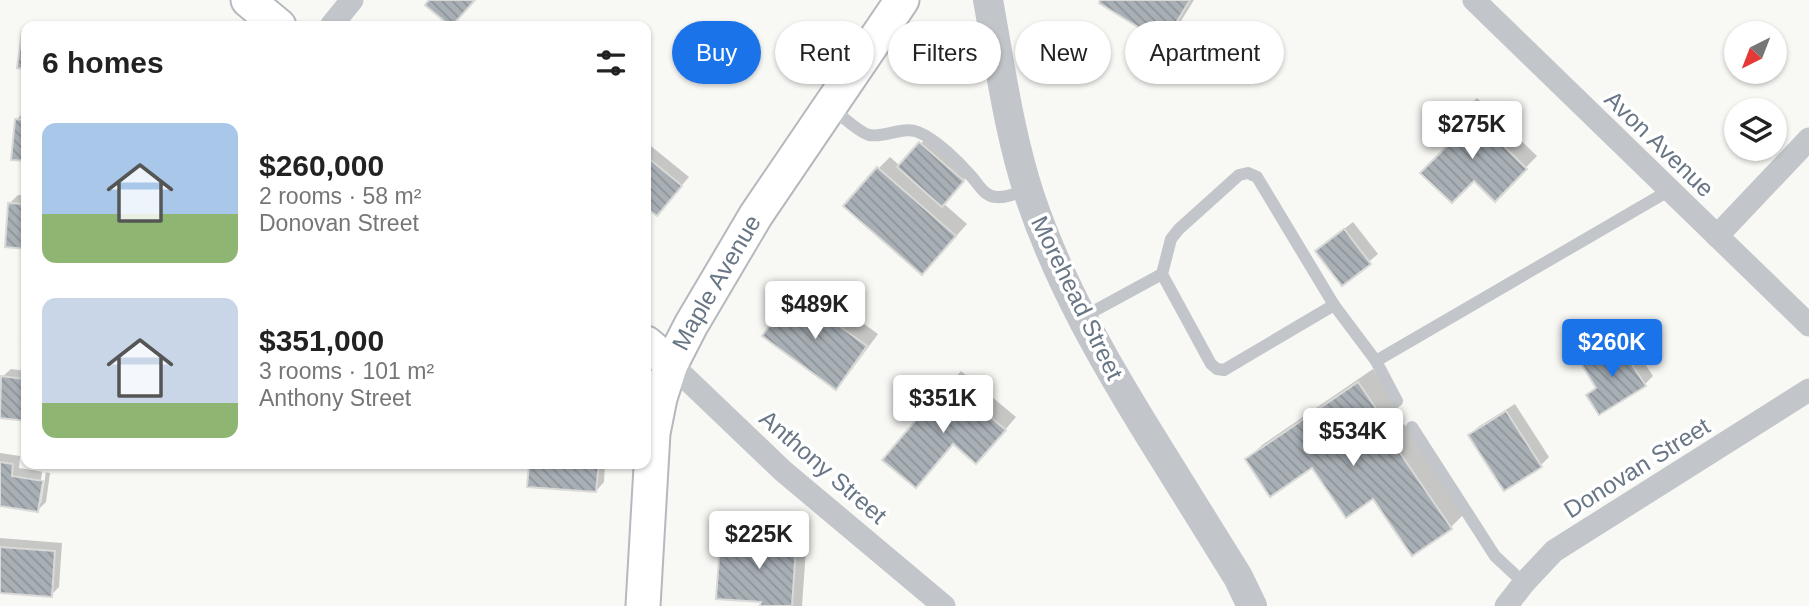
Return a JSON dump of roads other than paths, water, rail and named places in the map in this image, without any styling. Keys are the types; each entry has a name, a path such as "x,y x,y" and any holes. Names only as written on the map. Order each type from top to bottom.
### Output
{"main road":[{"path":"248,0 273,21"},
{"name":"Maple Avenue","path":"651,468 653,433 660,398 658,353 691,325 756,215 902,0"},
{"name":"Maple Avenue","path":"643,606 651,469"}],"street":[{"path":"335,21 352,0"},
{"name":"Morehead Street","path":"988,0 1015,143 1047,244 1114,377 1238,577 1252,606"},
{"name":"Avon Avenue","path":"1474,0 1809,325"},
{"path":"1717,236 1809,139"},
{"name":"Anthony Street","path":"658,353 783,471 944,606"},
{"name":"Donovan Street","path":"1506,606 1554,551 1809,390"}],"lane":[{"path":"829,106 866,134 877,136 914,131 927,137 945,150 983,191 994,197 1011,196 1028,189"},
{"path":"1334,305 1224,370 1217,369 1162,274 1171,239 1239,176 1248,173 1257,177 1334,305 1376,361 1397,401"},
{"path":"1376,361 1670,190"},
{"path":"1082,318 1162,274"},
{"path":"1412,427 1494,556 1524,583"}]}
